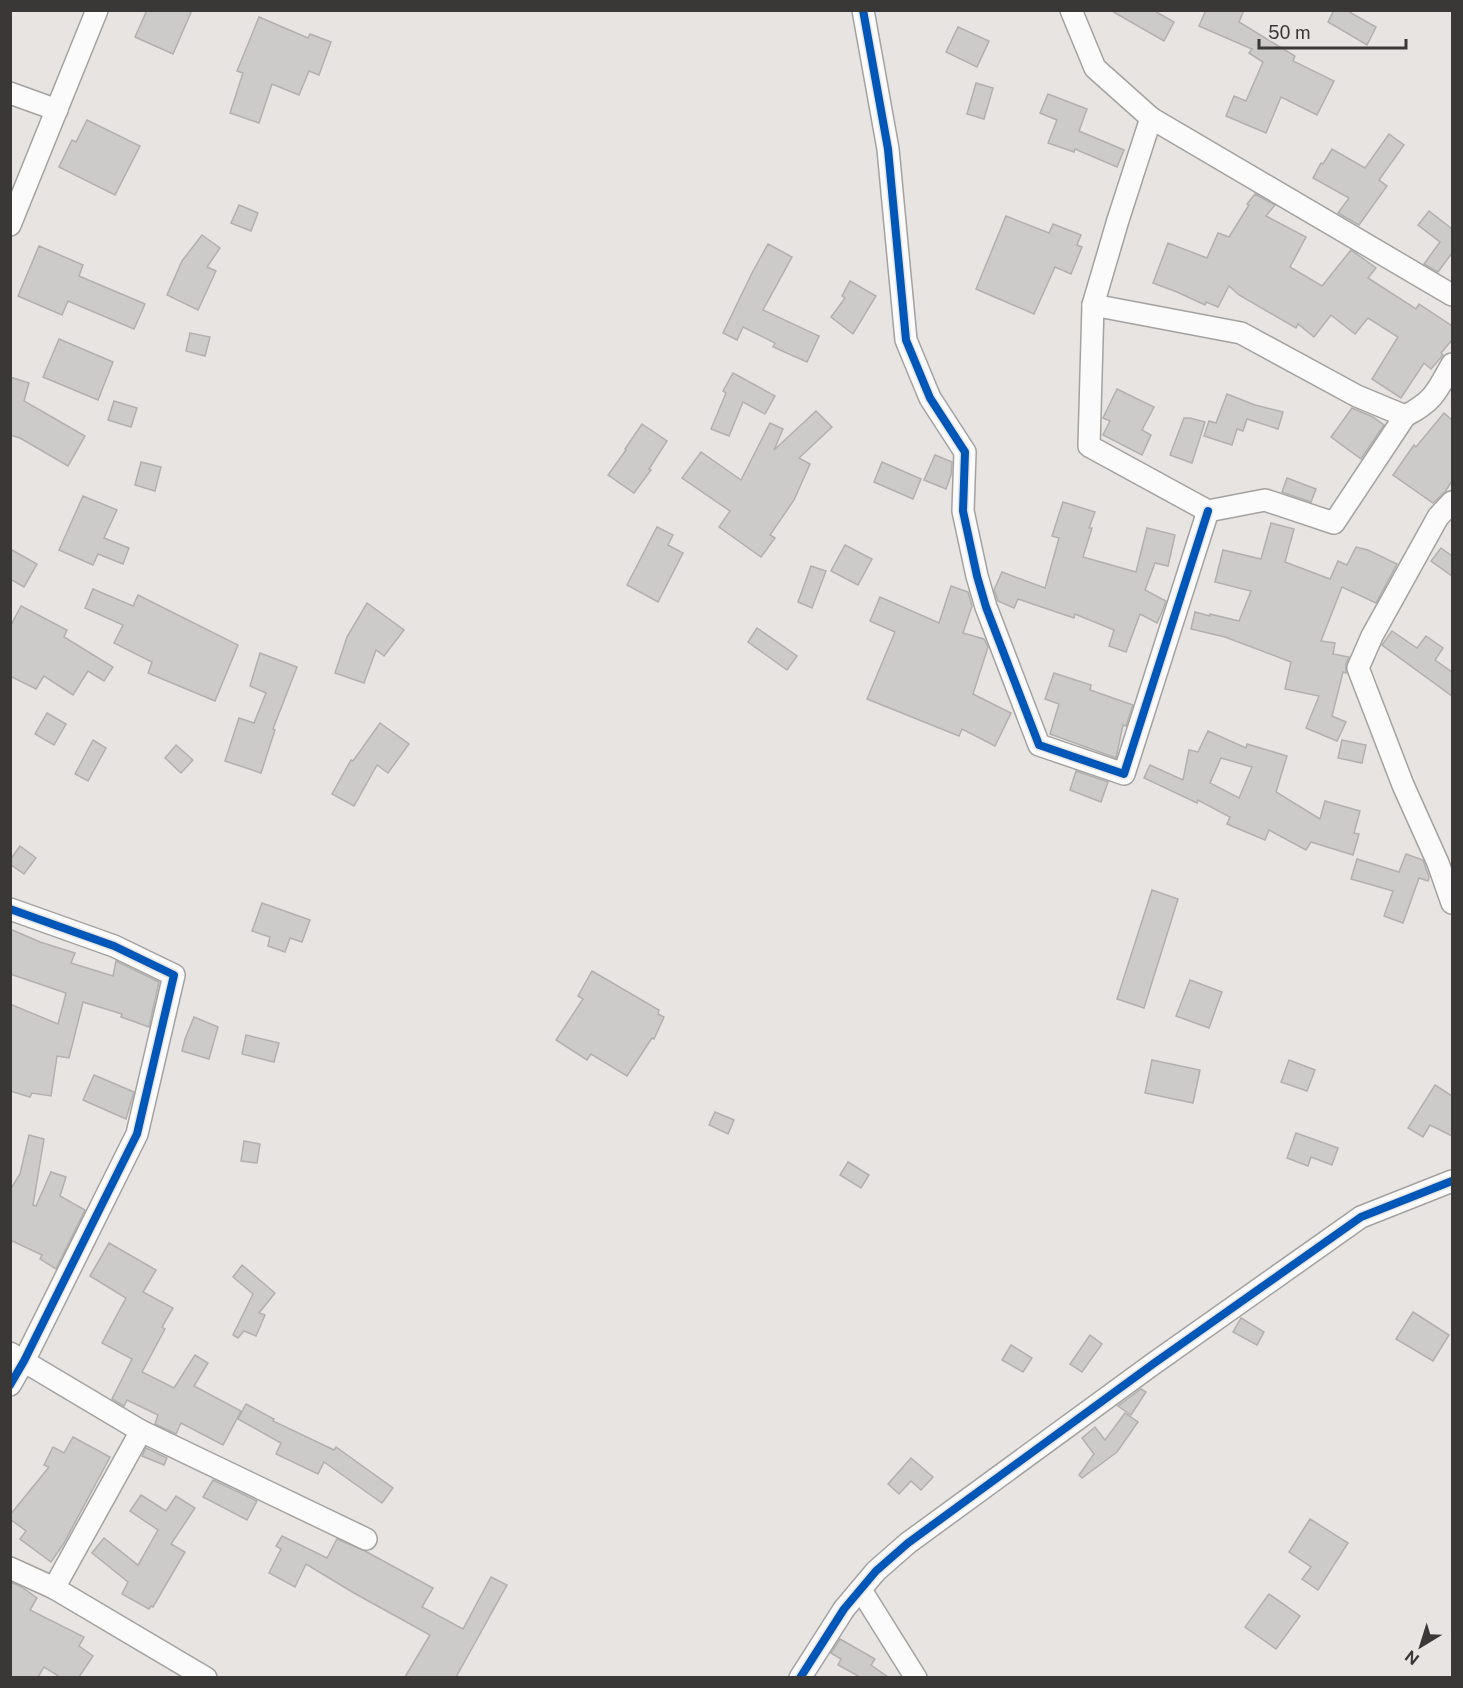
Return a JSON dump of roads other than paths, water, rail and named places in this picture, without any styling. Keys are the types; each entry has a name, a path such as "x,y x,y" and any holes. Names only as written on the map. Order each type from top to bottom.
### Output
{"street":[{"path":"10,225 97,10"},
{"path":"863,10 888,150 906,340 930,398 966,452 963,511 977,576 986,608 1039,745 1124,774 1208,511"},
{"path":"1071,10 1095,68 1151,118 1452,295"},
{"path":"10,93 57,110"},
{"path":"1151,118 1093,305 1089,446 1208,511 1265,500 1334,523 1405,416 1420,408 1436,394 1452,364"},
{"path":"1093,305 1241,333 1357,396 1405,416"},
{"path":"1452,502 1438,517 1372,636 1358,668 1403,785 1438,863 1452,903"},
{"path":"10,909 114,946 174,975 136,1134 17,1357 10,1385"},
{"path":"800,1677 844,1609 876,1571 908,1543 1153,1364 1361,1217 1452,1181"},
{"path":"17,1357 141,1431 366,1539"},
{"path":"54,1588 141,1431"},
{"path":"10,1568 54,1588 206,1677"},
{"path":"861,1590 916,1677"}]}
